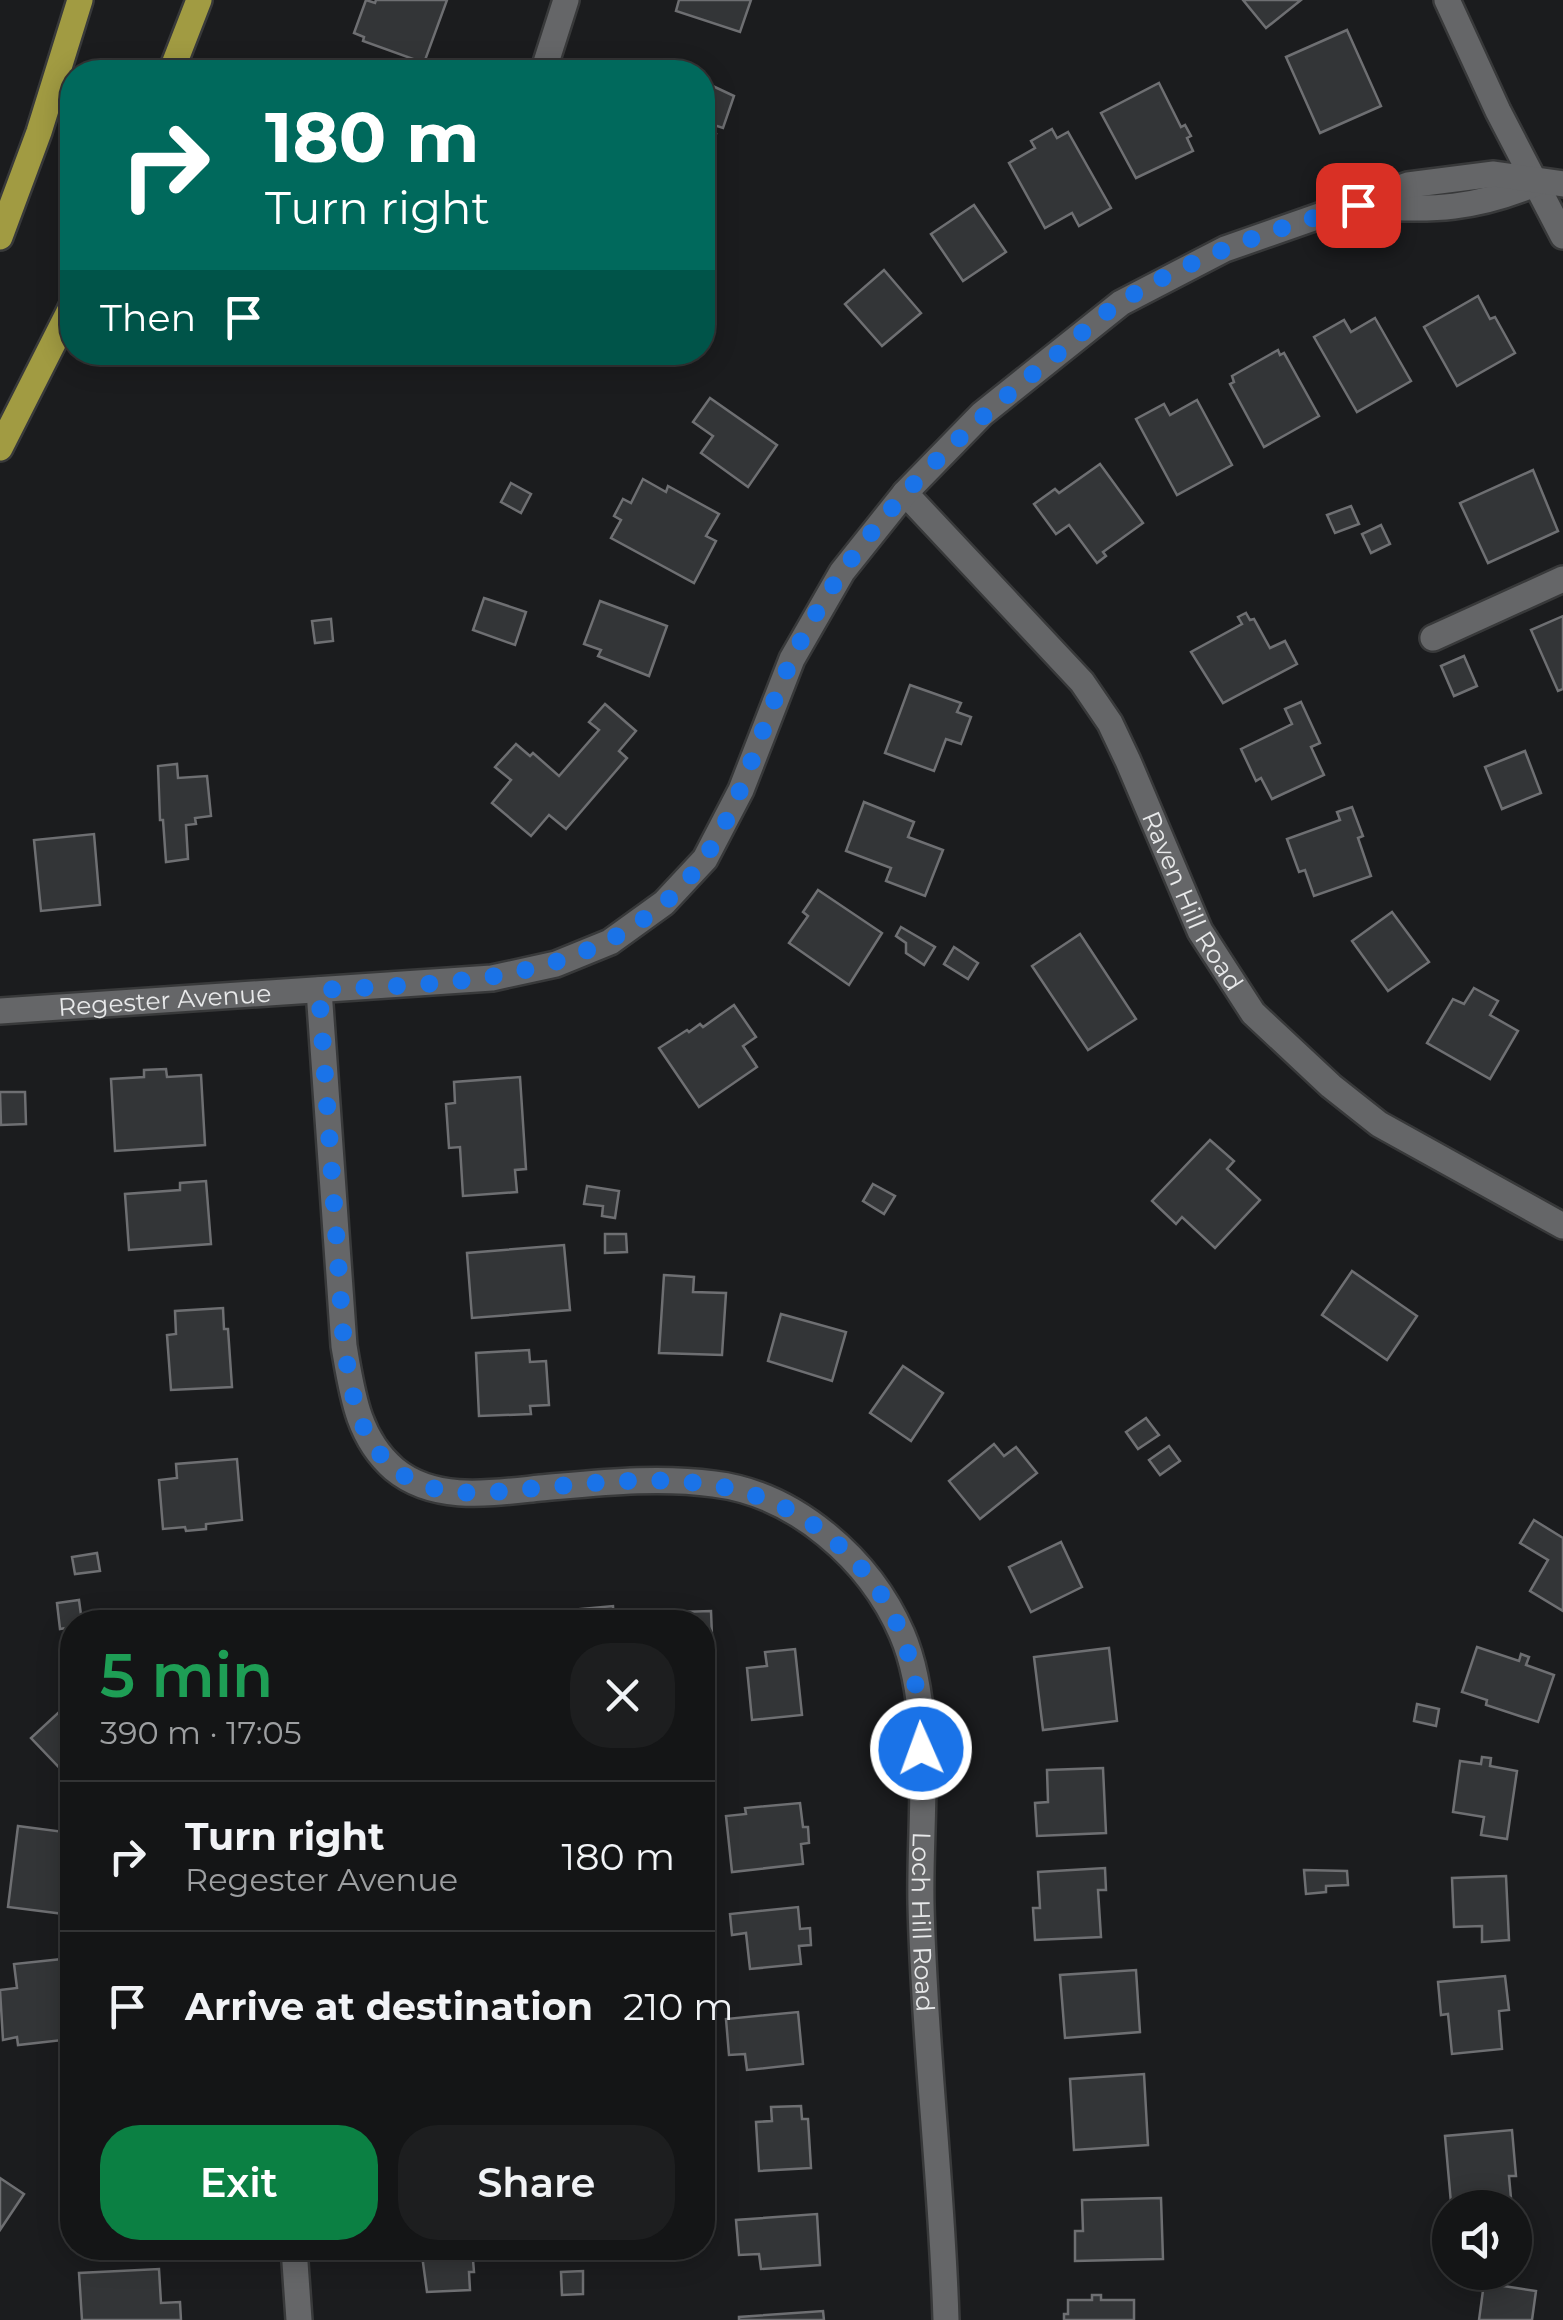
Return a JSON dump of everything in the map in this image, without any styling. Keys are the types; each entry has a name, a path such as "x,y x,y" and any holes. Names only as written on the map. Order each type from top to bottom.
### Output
{"main road":[{"path":"61,60 80,0"},
{"path":"176,60 199,0"},
{"path":"0,236 60,64"},
{"path":"0,448 60,330"}],"street":[{"path":"546,60 566,0"},
{"path":"1447,0 1498,110 1550,184 1563,236"},
{"name":"Regester Avenue","path":"0,1010 492,978 556,964 610,942 664,903 705,859 741,790 792,659 833,586 904,492 982,414 1120,303 1224,249 1408,185 1494,174 1550,184"},
{"name":"Raven Hill Road","path":"904,492 1092,696 1128,760 1200,931 1252,1013 1379,1124 1563,1226"},
{"path":"1433,638 1563,578"},
{"name":"Loch Hill Road","path":"319,990 344,1346 354,1402 364,1432 380,1455 406,1477 442,1490 478,1494 664,1480 719,1484 800,1516 841,1547 864,1570 902,1632 915,1671 921,1708 921,1906 946,2320"},
{"path":"295,2260 299,2320"}],"building":[{"path":"366,0 447,0 425,60 363,41 364,37 354,33"},
{"path":"679,0 751,0 740,32 676,11"},
{"path":"1243,0 1301,0 1266,28"},
{"path":"1347,30 1381,106 1320,133 1286,57"},
{"path":"1159,83 1181,127 1185,125 1191,136 1187,138 1193,151 1136,178 1101,113"},
{"path":"715,87 734,96 723,128 715,125"},
{"path":"1052,129 1057,138 1068,132 1111,208 1079,226 1072,213 1045,228 1009,163 1035,148 1031,141"},
{"path":"974,205 1006,252 963,281 931,234"},
{"path":"884,270 921,313 882,346 845,304"},
{"path":"1478,296 1515,353 1457,386 1424,327"},
{"path":"1375,318 1411,381 1357,412 1314,337 1344,320 1351,332"},
{"path":"1278,350 1280,355 1284,353 1319,416 1264,447 1230,384 1234,382 1232,376"},
{"path":"710,398 777,445 748,487 701,453 713,436 693,422"},
{"path":"1197,400 1232,465 1177,495 1136,419 1164,404 1170,415"},
{"path":"1100,464 1143,523 1103,552 1106,556 1097,563 1069,525 1056,534 1034,504 1055,489 1059,493"},
{"path":"1533,470 1558,531 1488,563 1460,503"},
{"path":"643,479 666,492 668,486 719,514 706,536 716,541 694,583 611,538 621,520 614,516 623,499 631,503"},
{"path":"511,483 531,494 521,513 501,502"},
{"path":"1351,506 1359,524 1335,533 1327,515"},
{"path":"1381,525 1390,544 1371,553 1362,534"},
{"path":"484,598 526,612 515,645 473,630"},
{"path":"600,601 667,626 649,676 598,656 601,650 584,644"},
{"path":"1246,613 1250,620 1254,619 1270,648 1285,641 1297,664 1223,703 1191,652 1242,624 1238,617"},
{"path":"1563,616 1563,689 1558,691 1531,630"},
{"path":"331,619 333,641 315,643 312,621"},
{"path":"1464,656 1477,686 1454,696 1441,666"},
{"path":"910,685 961,703 957,712 971,717 961,744 946,739 934,771 885,753"},
{"path":"1301,702 1320,743 1311,747 1324,775 1272,799 1261,778 1256,781 1241,749 1292,724 1285,709"},
{"path":"605,704 636,731 619,751 627,758 566,829 549,815 531,836 492,803 511,780 495,767 516,744 559,776 599,730 589,722"},
{"path":"1525,751 1541,793 1502,809 1485,767"},
{"path":"177,764 178,778 207,776 211,816 195,818 196,824 186,825 188,859 166,862 158,766"},
{"path":"864,802 914,822 908,837 943,850 925,896 886,881 891,868 846,851"},
{"path":"1352,807 1371,876 1314,896 1305,870 1299,872 1287,839 1340,820 1337,812"},
{"path":"94,834 100,905 41,911 34,840"},
{"path":"818,890 882,933 849,985 789,943 808,916 803,912"},
{"path":"1392,912 1429,962 1388,991 1352,941"},
{"path":"901,927 935,947 924,965 906,953 906,943 896,936"},
{"path":"1080,934 1136,1019 1088,1050 1032,966"},
{"path":"954,947 978,963 968,979 944,964"},
{"path":"1474,988 1498,1001 1490,1015 1518,1031 1490,1079 1427,1043 1453,999 1464,1004"},
{"path":"734,1005 756,1037 743,1046 757,1067 699,1107 659,1048 687,1030 700,1024 703,1027"},
{"path":"166,1069 167,1077 201,1075 205,1145 115,1151 111,1079 144,1077 144,1070"},
{"path":"520,1077 526,1169 515,1170 517,1192 463,1196 460,1147 449,1148 446,1104 455,1103 454,1082"},
{"path":"0,1092 25,1092 26,1124 1,1125"},
{"path":"1210,1140 1234,1161 1227,1169 1260,1200 1215,1248 1182,1217 1176,1224 1152,1201"},
{"path":"206,1181 211,1244 129,1250 125,1194 180,1190 180,1183"},
{"path":"873,1184 895,1196 884,1214 863,1201"},
{"path":"587,1186 619,1191 615,1218 602,1216 603,1206 584,1204"},
{"path":"605,1234 626,1234 627,1252 605,1253"},
{"path":"564,1245 570,1310 472,1318 467,1253"},
{"path":"1352,1271 1417,1316 1387,1360 1322,1315"},
{"path":"664,1275 694,1277 693,1292 726,1293 722,1355 659,1353"},
{"path":"223,1308 232,1387 171,1390 167,1335 176,1334 175,1311"},
{"path":"781,1314 846,1332 832,1381 768,1361"},
{"path":"529,1350 530,1362 546,1361 549,1405 530,1406 531,1414 479,1416 476,1353"},
{"path":"903,1366 943,1393 911,1441 870,1413"},
{"path":"1146,1418 1159,1435 1138,1449 1126,1432"},
{"path":"994,1444 1004,1456 1016,1447 1037,1473 980,1519 949,1481"},
{"path":"1169,1446 1180,1461 1160,1475 1149,1460"},
{"path":"237,1459 242,1520 206,1524 206,1529 163,1529 159,1480 177,1478 176,1464"},
{"path":"1534,1520 1563,1538 1563,1611 1530,1591 1548,1560 1520,1543"},
{"path":"1061,1542 1082,1587 1031,1612 1009,1567"},
{"path":"97,1553 100,1571 75,1574 72,1557"},
{"path":"79,1600 80,1610 60,1610 60,1629 57,1603"},
{"path":"613,1606 613,1610 570,1610"},
{"path":"1477,1647 1519,1661 1521,1654 1529,1657 1526,1665 1554,1675 1538,1722 1486,1705 1487,1700 1462,1692"},
{"path":"1109,1648 1117,1721 1043,1730 1034,1657"},
{"path":"795,1649 802,1715 752,1720 747,1668 767,1666 765,1652"},
{"path":"1417,1704 1439,1709 1436,1726 1414,1721"},
{"path":"60,1711 60,1768 31,1738"},
{"path":"1482,1757 1491,1758 1490,1766 1517,1771 1507,1839 1481,1835 1484,1817 1453,1812 1460,1761 1481,1764"},
{"path":"1103,1768 1106,1833 1037,1836 1035,1803 1048,1802 1047,1770"},
{"path":"800,1803 809,1843 801,1844 803,1864 732,1872 726,1816 746,1814 745,1808"},
{"path":"18,1826 60,1831 60,1914 8,1907"},
{"path":"1105,1868 1106,1890 1098,1890 1101,1937 1035,1940 1033,1908 1040,1908 1038,1872"},
{"path":"1304,1870 1347,1871 1348,1885 1326,1886 1326,1892 1306,1894"},
{"path":"1506,1876 1509,1940 1482,1942 1482,1926 1454,1927 1452,1878"},
{"path":"798,1907 800,1929 810,1928 811,1945 799,1946 801,1964 750,1969 746,1933 732,1935 730,1914"},
{"path":"60,1959 60,2040 18,2045 17,2037 3,2040 0,1990 17,1988 14,1964"},
{"path":"1136,1970 1140,2032 1065,2038 1060,1975"},
{"path":"1505,1976 1509,2010 1499,2011 1502,2049 1452,2054 1448,2014 1441,2015 1438,1982"},
{"path":"798,2012 803,2064 747,2070 745,2054 729,2055 726,2019"},
{"path":"1144,2074 1148,2145 1074,2150 1070,2079"},
{"path":"801,2106 802,2119 808,2119 811,2168 759,2171 756,2122 772,2121 771,2107"},
{"path":"1512,2130 1516,2176 1509,2176 1510,2190 1450,2190 1445,2136"},
{"path":"0,2178 24,2194 0,2230"},
{"path":"1161,2198 1163,2259 1075,2261 1075,2231 1083,2231 1082,2200"},
{"path":"817,2214 820,2265 761,2269 759,2254 739,2255 736,2220"},
{"path":"423,2260 473,2260 470,2290 427,2292"},
{"path":"159,2269 161,2303 180,2302 181,2320 82,2320 79,2273"},
{"path":"583,2271 583,2294 562,2295 561,2272"},
{"path":"1483,2290 1536,2291 1532,2320 1479,2320"},
{"path":"1092,2295 1101,2295 1101,2300 1134,2300 1134,2320 1064,2320 1068,2300 1092,2300"},
{"path":"823,2311 824,2320 739,2320 739,2317"}],"route":[{"path":"921,1749 921,1708 915,1671 902,1632 864,1570 800,1516 719,1484 664,1480 478,1494 442,1490 416,1482 380,1455 364,1432 354,1402 344,1346 319,990 492,978 556,964 610,942 664,903 705,859 741,790 792,659 842,572 904,492 982,414 1120,303 1224,249 1290,224 1358,205"}]}
